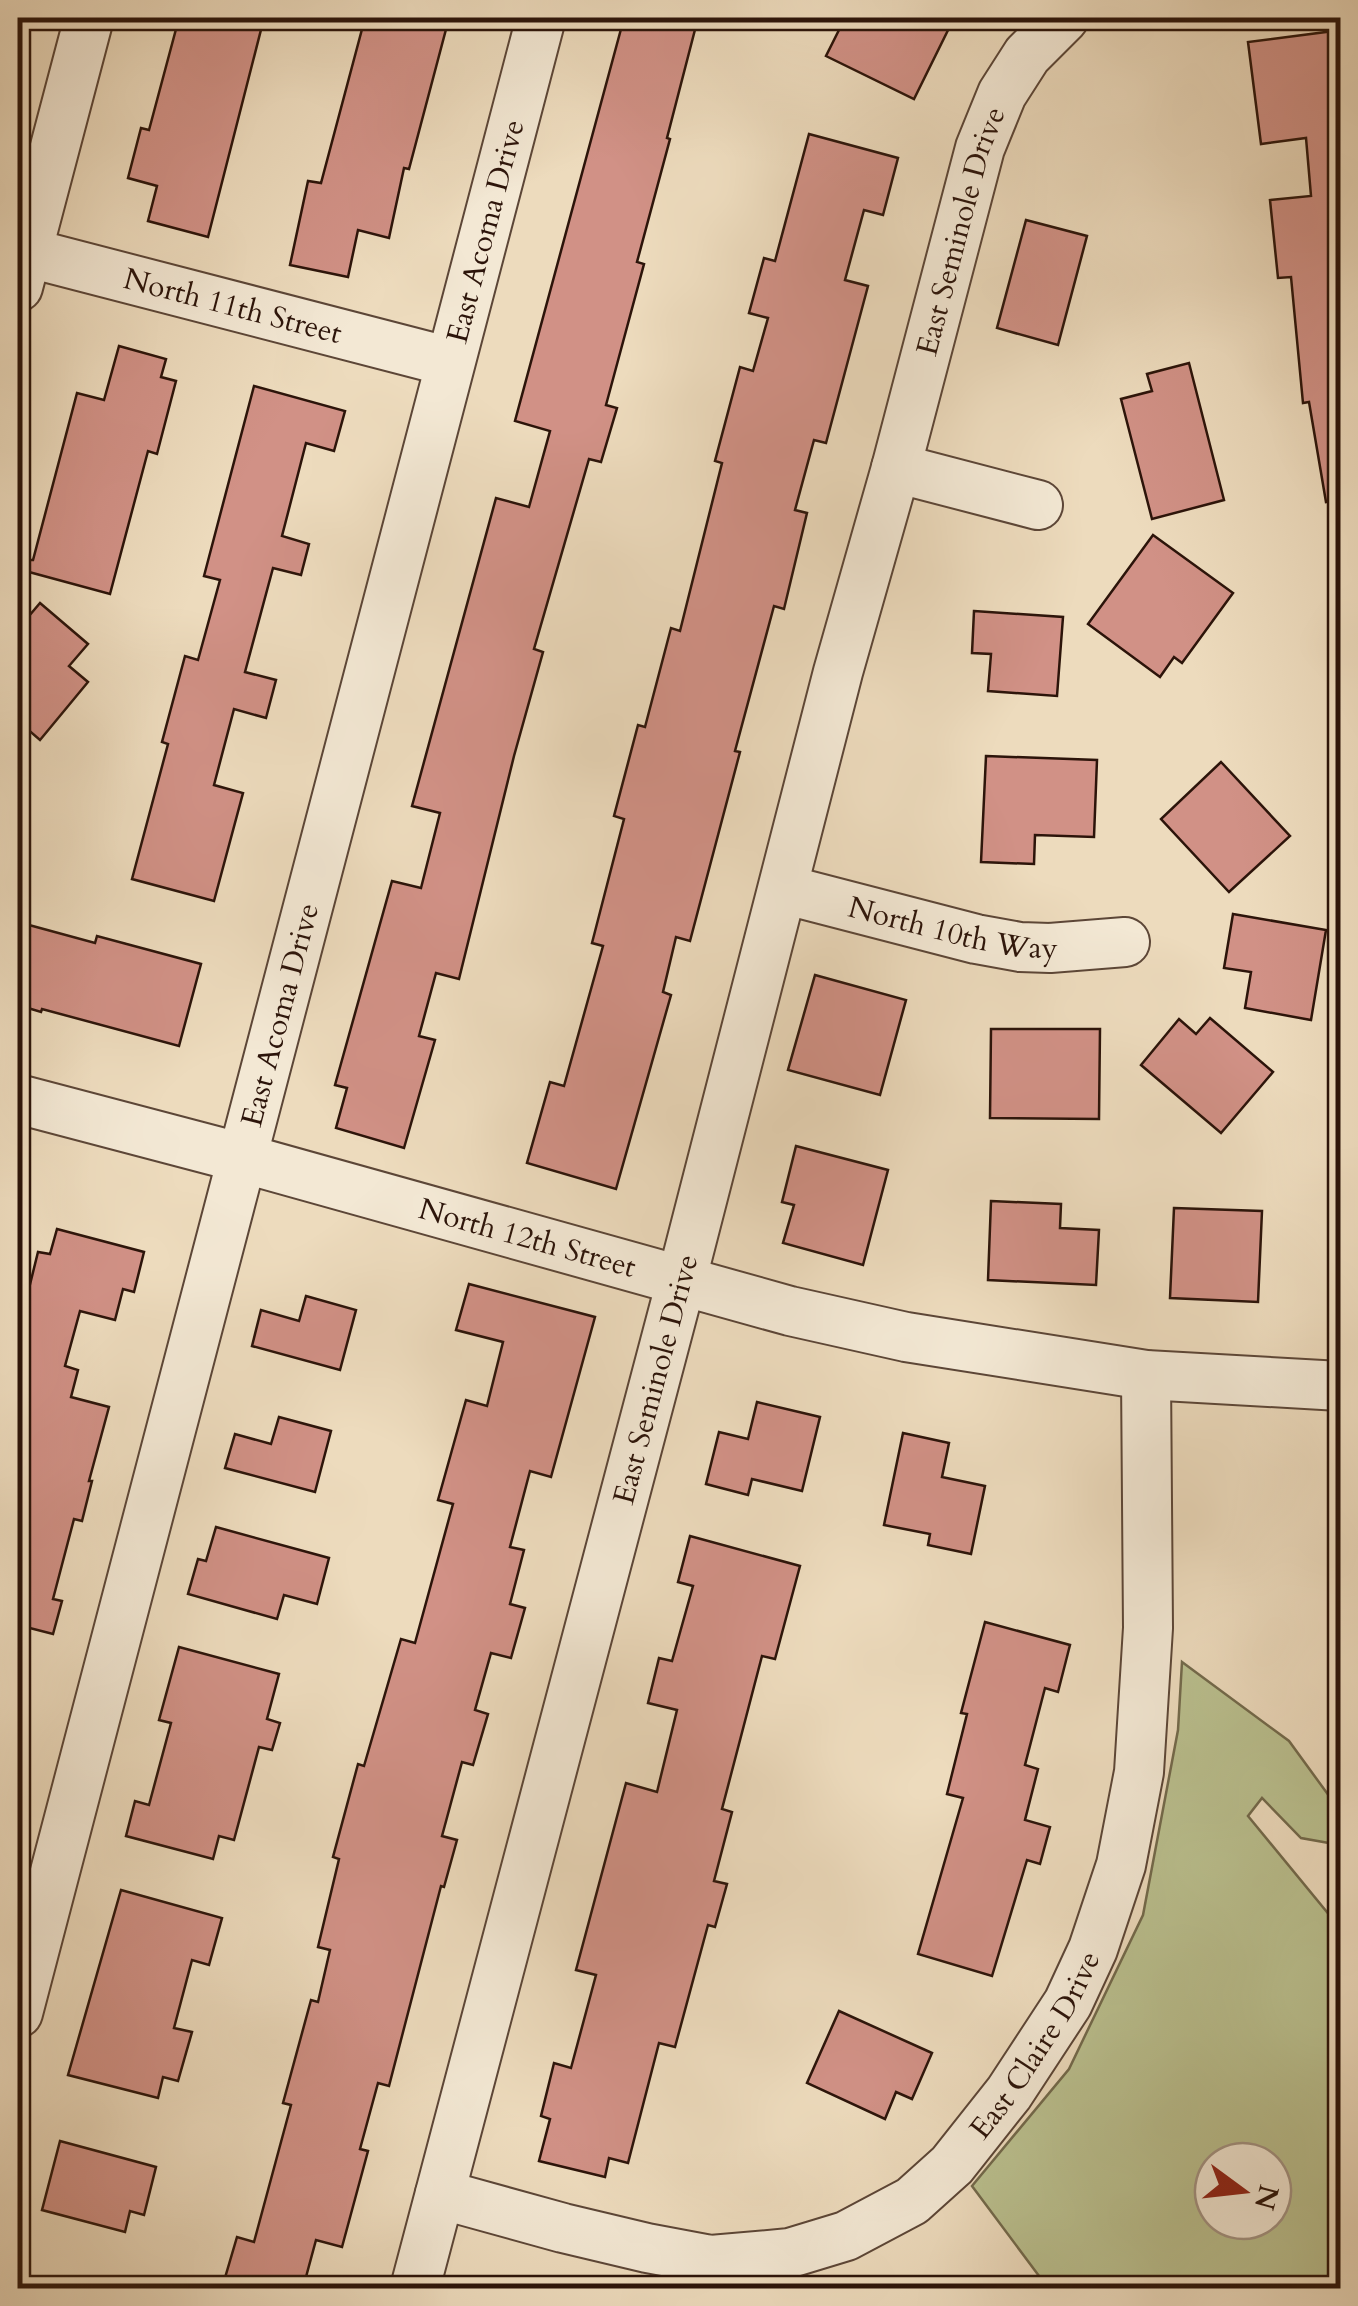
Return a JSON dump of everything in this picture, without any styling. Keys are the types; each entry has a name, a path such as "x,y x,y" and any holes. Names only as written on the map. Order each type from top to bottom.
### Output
{"street":[{"path":"21,263 90,18"},
{"name":"East Acoma Drive","path":"20,1992 540,18"},
{"name":"East Seminole Drive","path":"415,2288 682,1282 838,672 980,148 1002,94 1027,55 1064,18"},
{"name":"North 11th Street","path":"21,263 450,362"},
{"path":"896,468 1038,505"},
{"name":"North 10th Way","path":"782,888 1005,944 1050,948 1125,942"},
{"name":"North 12th Street","path":"18,1098 682,1282 906,1337 1146,1375 1340,1386"},
{"name":"East Claire Drive","path":"440,2194 580,2232 711,2260 790,2253 846,2236 912,2201 952,2165 1008,2092 1068,2003 1094,1949 1121,1865 1139,1772 1148,1628 1146,1375"}],"green space":[{"path":"1182,1662 1289,1741 1340,1811 1340,1845 1301,1838 1262,1798 1248,1816 1340,1928 1340,2288 1048,2288 972,2186 1069,2069 1143,1915 1178,1730"}],"building":[{"path":"179,18 264,18 208,237 148,221 157,186 128,178 141,128 149,130"},
{"path":"365,18 449,18 409,169 404,168 389,238 358,230 348,277 290,265 308,181 321,183"},
{"path":"624,18 698,18 637,262 644,264 606,405 617,408 601,462 589,459 534,649 543,652 459,979 436,973 419,1036 435,1040 404,1148 336,1128 347,1088 335,1085 392,881 421,888 440,813 412,806 496,498 529,507 550,431 515,421"},
{"path":"845,18 954,18 914,99 826,56"},
{"path":"1334,31 1340,83 1340,500 1326,502 1309,402 1303,403 1291,277 1278,278 1270,200 1311,196 1306,138 1261,144 1248,42"},
{"path":"809,134 898,158 883,215 864,210 845,280 868,286 826,443 814,440 795,510 807,513 784,609 774,606 690,941 676,937 663,992 671,995 616,1189 527,1163 550,1082 564,1086 603,946 592,943 624,819 614,816 638,725 645,727 671,628 680,631 722,463 715,461 740,367 753,371 768,318 749,313 764,258 775,261"},
{"path":"1026,220 1087,236 1058,345 997,328"},
{"path":"119,346 166,359 161,377 176,381 157,454 148,451 110,594 18,569 19,560 33,560 77,393 104,400"},
{"path":"1189,363 1224,500 1152,519 1121,399 1152,391 1147,374"},
{"path":"254,386 345,411 334,451 306,443 282,536 309,544 301,575 273,568 245,672 276,680 266,718 234,709 214,785 243,793 214,901 132,879 168,744 162,742 185,656 198,660 220,580 204,576"},
{"path":"1153,535 1233,593 1182,663 1174,657 1160,677 1088,624"},
{"path":"40,603 88,644 69,666 88,682 40,740 18,721 18,629"},
{"path":"974,611 1063,617 1057,696 988,691 991,654 972,653"},
{"path":"986,756 1097,760 1094,837 1035,835 1034,864 981,862"},
{"path":"1221,762 1290,836 1229,892 1161,819"},
{"path":"1233,914 1326,930 1311,1020 1245,1008 1251,972 1224,968"},
{"path":"18,922 95,943 97,936 201,964 179,1046 18,1005"},
{"path":"815,975 906,1000 880,1095 788,1070"},
{"path":"1210,1018 1273,1072 1221,1133 1141,1065 1179,1019 1196,1034"},
{"path":"991,1029 1100,1029 1099,1119 990,1118"},
{"path":"796,1146 888,1170 863,1265 783,1243 794,1205 782,1202"},
{"path":"991,1201 1061,1204 1060,1228 1099,1230 1096,1285 988,1280"},
{"path":"1174,1208 1262,1211 1258,1302 1170,1298"},
{"path":"57,1229 144,1252 134,1292 123,1289 115,1320 80,1311 65,1366 78,1370 71,1397 109,1407 82,1521 74,1519 53,1599 62,1601 53,1634 18,1625 18,1333 38,1252 50,1254"},
{"path":"469,1284 595,1317 551,1477 530,1471 510,1547 524,1550 510,1604 525,1608 511,1658 491,1653 475,1710 488,1714 473,1765 462,1762 442,1836 457,1840 444,1887 441,1886 389,2086 378,2083 360,2149 368,2151 342,2247 316,2240 303,2288 222,2288 237,2237 254,2242 291,2105 283,2103 311,2000 318,2002 330,1950 318,1947 339,1859 333,1857 358,1764 364,1766 401,1639 415,1643 453,1504 438,1500 466,1400 487,1406 503,1342 456,1330"},
{"path":"306,1296 356,1310 340,1370 252,1346 261,1310 299,1321"},
{"path":"757,1402 820,1417 802,1491 752,1479 748,1495 706,1484 719,1432 748,1439"},
{"path":"279,1417 331,1431 315,1492 225,1468 235,1434 271,1444"},
{"path":"903,1433 949,1443 942,1477 985,1486 971,1554 928,1545 930,1534 884,1525"},
{"path":"216,1527 329,1558 317,1604 284,1595 277,1619 188,1594 198,1559 206,1561"},
{"path":"690,1536 800,1566 775,1659 762,1656 722,1809 732,1812 714,1881 727,1884 715,1927 708,1925 675,2047 659,2043 628,2163 609,2158 605,2177 539,2161 550,2119 541,2116 554,2063 571,2068 596,1975 576,1970 626,1783 657,1792 677,1710 648,1703 659,1658 672,1661 693,1586 678,1582"},
{"path":"985,1622 1070,1645 1058,1692 1045,1688 1025,1765 1038,1769 1025,1820 1050,1827 1040,1864 1027,1860 992,1976 918,1954 963,1798 947,1794 967,1714 961,1713"},
{"path":"179,1647 279,1674 267,1719 280,1723 272,1750 259,1747 234,1840 219,1836 213,1859 126,1836 135,1801 149,1805 171,1723 159,1720"},
{"path":"121,1890 222,1918 209,1965 192,1960 174,2028 192,2032 178,2081 163,2077 158,2098 68,2075"},
{"path":"839,2011 932,2053 912,2099 896,2092 885,2119 807,2083"},
{"path":"60,2141 156,2167 144,2215 130,2211 125,2232 42,2210"}]}
